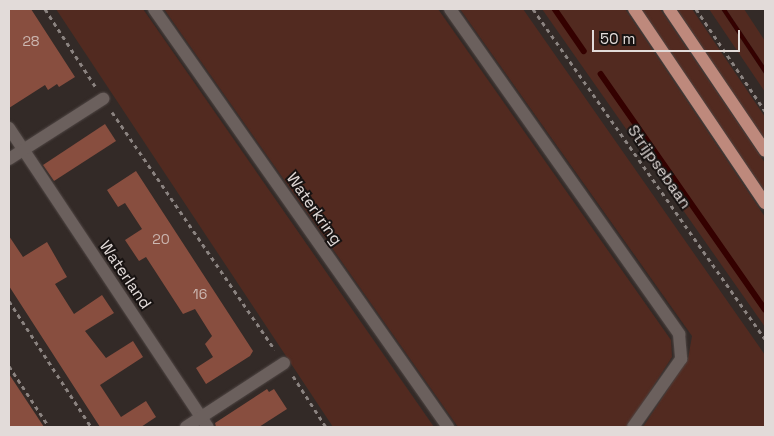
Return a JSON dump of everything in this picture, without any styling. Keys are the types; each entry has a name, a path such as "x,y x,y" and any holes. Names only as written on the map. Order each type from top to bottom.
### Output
{"main road":[{"path":"634,9 765,203"},
{"path":"670,9 765,151"}],"street":[{"name":"Waterkring","path":"154,9 448,427"},
{"path":"450,9 680,334 681,359 633,427"},
{"path":"9,159 103,99"},
{"name":"Waterland","path":"9,128 204,422"},
{"path":"186,427 204,422 284,363"}],"path":[{"path":"45,9 103,99 326,427"},
{"name":"Strijpsebaan","path":"534,9 765,339"},
{"path":"696,9 765,111"},
{"path":"9,300 91,427"},
{"path":"9,366 49,427"}],"shaded area":[{"path":"56,9 143,9 434,427 333,427"},
{"path":"164,9 438,9 671,340 672,357 627,427 458,427"},
{"path":"460,9 523,9 765,355 765,427 643,427 688,359 692,336"},
{"path":"542,9 625,9 765,217 765,327"},
{"path":"641,9 660,9 765,163 765,192"},
{"path":"677,9 692,9 765,117 765,141"},
{"path":"709,9 721,9 765,75 765,92"},
{"path":"721,9 726,9 765,67 765,75"},
{"path":"726,9 744,9 765,41 765,67"}],"building":[{"path":"9,9 31,9 75,77 59,87 57,84 48,90 45,85 9,108"},
{"path":"105,124 116,141 54,181 43,165"},
{"path":"136,171 253,351 250,356 206,384 196,368 213,357 205,344 212,336 195,309 183,314 146,257 139,261 125,240 142,229 125,203 118,207 107,190"},
{"path":"9,236 23,257 47,242 67,277 55,284 74,314 102,295 114,313 85,331 106,358 133,341 143,357 100,385 121,417 146,401 156,417 141,427 100,427 9,286"},
{"path":"9,374 44,427 9,427"},
{"path":"267,389 269,392 274,389 287,409 259,427 216,427 215,423"}],"waterway":[{"path":"555,9 584,51"},
{"path":"601,74 765,309"}]}
